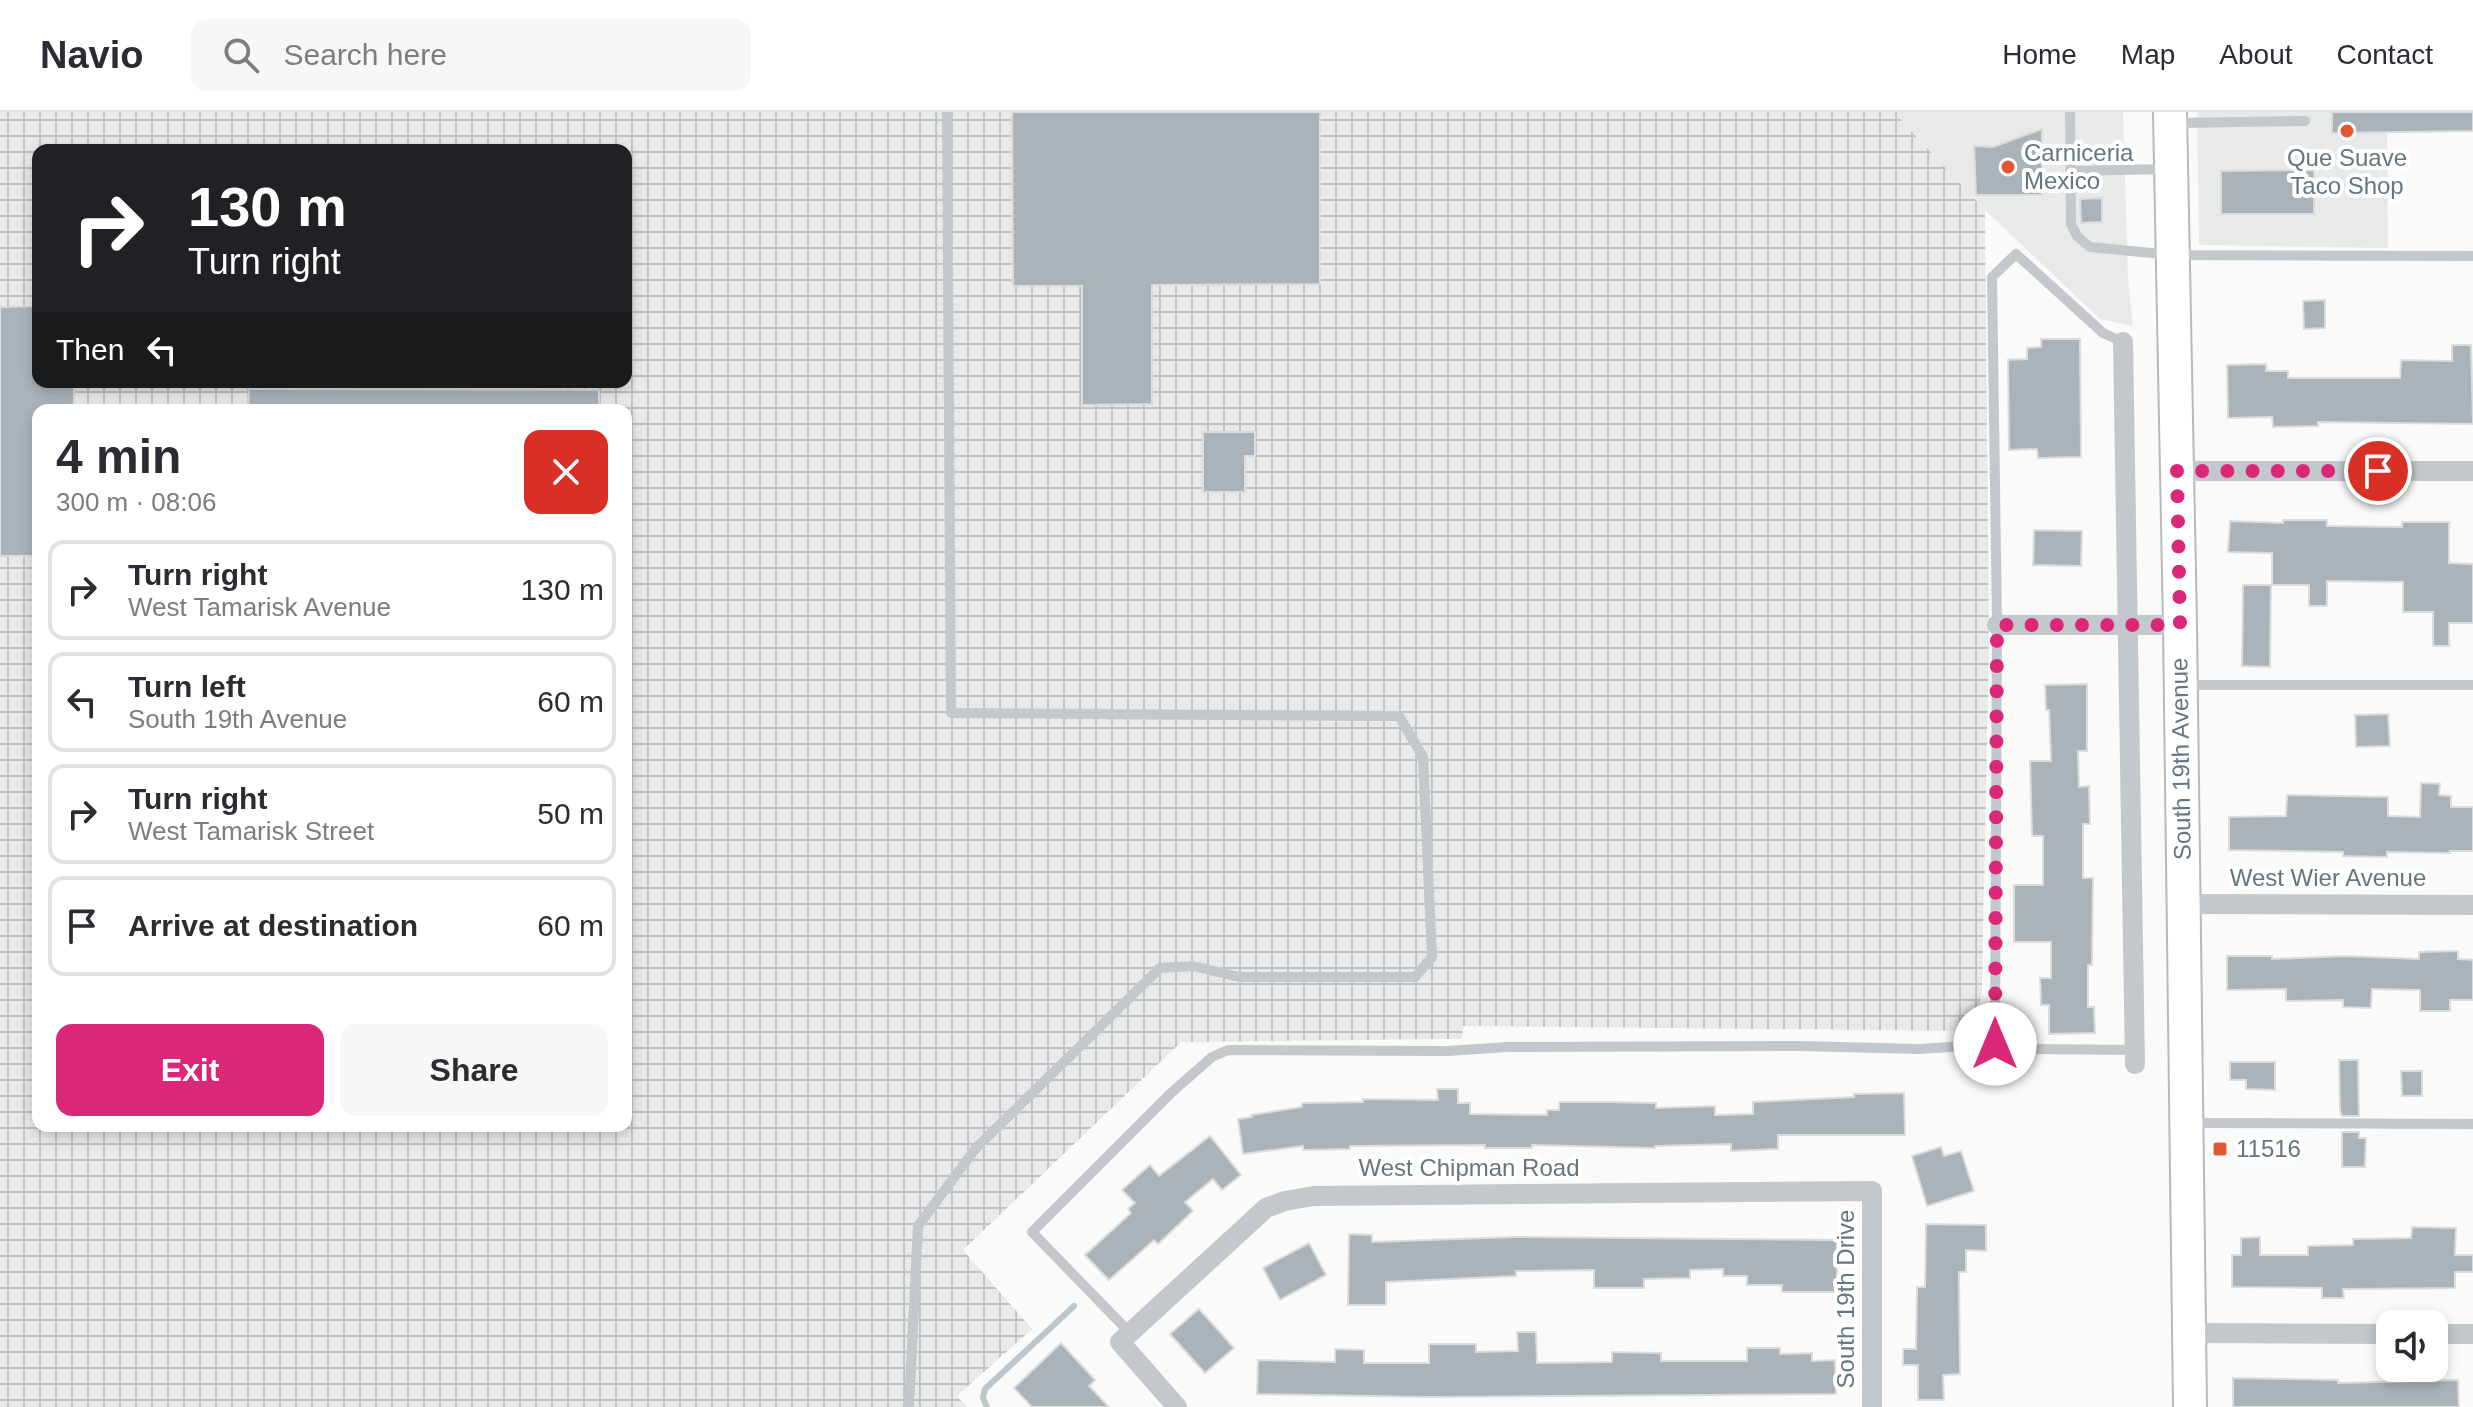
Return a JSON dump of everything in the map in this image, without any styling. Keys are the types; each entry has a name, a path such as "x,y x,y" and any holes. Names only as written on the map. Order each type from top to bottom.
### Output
{"main road":[{"name":"South 19th Avenue","path":"2170,118 2190,1407"}],"street":[{"path":"2123,342 2135,1057"},
{"path":"2177,471 2473,471"},
{"path":"1997,625 2180,625"},
{"name":"West Wier Avenue","path":"2183,904 2473,905"},
{"name":"West Chipman Road","path":"1125,1338 1266,1208 1298,1197 1872,1191"},
{"name":"South 19th Drive","path":"1872,1191 1872,1407"},
{"path":"2188,1333 2376,1334"},
{"path":"2448,1334 2473,1334"},
{"path":"1125,1338 1177,1407"}],"lane":[{"path":"909,1407 918,1226 976,1148 1160,968 1193,966 1239,977 1415,977 1432,957 1423,757 1399,716 951,713 947,112"},
{"path":"2070,112 2071,224 2077,236 2090,247 2172,255 2473,256"},
{"path":"2170,118 2305,121"},
{"path":"2071,171 2171,169"},
{"path":"1995,1044 1997,625 1992,277 2016,254 2103,333 2123,342"},
{"path":"2180,685 2473,685"},
{"path":"1125,1338 1032,1232 1171,1093 1212,1057 1228,1050 1447,1051 1508,1047 1798,1046 1919,1049 1995,1044 2135,1057"},
{"path":"2185,1123 2473,1124"}],"shaded area":[{"path":"0,112 1900,112 1901,120 1985,210 1989,640 1982,991 1978,1014 1969,1031 1463,1026 1462,1039 1181,1042 963,1250 1032,1329 957,1396 967,1407 0,1407"},
{"path":"1900,112 2123,112 2128,279 2133,326 2100,319 1985,210 1900,119"},
{"path":"2197,112 2387,112 2388,248 2199,245"}],"building":[{"path":"1012,112 1320,112 1320,284 1152,285 1152,404 1082,405 1082,286 1013,286"},
{"path":"2332,112 2473,112 2473,131 2332,133"},
{"name":"Carniceria Mexico","path":"2042,129 2042,195 1976,195 1974,146 1993,147"},
{"path":"2314,170 2314,214 2221,214 2221,171"},
{"path":"2102,198 2102,222 2081,223 2080,199"},
{"path":"2325,300 2325,328 2304,329 2303,301"},
{"path":"32,306 32,388 74,388 74,404 32,404 32,556 0,556 0,307"},
{"path":"2041,339 2080,339 2081,457 2038,458 2037,449 2009,450 2008,360 2027,359 2027,348 2041,347"},
{"path":"2452,345 2471,345 2473,424 2318,422 2318,426 2273,427 2272,417 2228,418 2227,365 2266,364 2266,371 2288,371 2288,378 2400,378 2401,360 2452,361"},
{"path":"249,389 599,390 599,404 248,404"},
{"path":"1203,432 1255,432 1255,456 1245,456 1245,492 1203,492"},
{"path":"2283,520 2327,520 2327,526 2402,527 2402,522 2449,522 2449,563 2473,564 2473,623 2449,623 2449,646 2433,646 2433,612 2403,612 2403,582 2327,581 2327,606 2309,606 2309,585 2272,585 2272,553 2228,552 2230,521 2283,523"},
{"path":"2034,530 2082,531 2081,566 2033,565"},
{"path":"2243,585 2271,585 2270,667 2242,666"},
{"path":"2087,684 2087,751 2078,751 2079,787 2089,786 2090,824 2083,824 2083,878 2093,878 2088,1007 2094,1007 2095,1033 2049,1034 2049,1005 2041,1005 2040,978 2051,978 2051,942 2014,942 2014,885 2043,885 2043,836 2032,836 2030,761 2051,761 2045,685"},
{"path":"2388,714 2390,746 2356,747 2355,715"},
{"path":"2421,783 2440,784 2439,795 2451,796 2451,807 2473,807 2473,851 2387,852 2387,857 2343,856 2343,852 2229,850 2229,817 2286,816 2287,795 2388,797 2388,816 2420,817"},
{"path":"2458,951 2458,959 2473,960 2473,1000 2450,1000 2450,1011 2420,1011 2420,990 2372,989 2371,1008 2343,1007 2343,1000 2286,1001 2286,989 2227,990 2227,956 2419,959 2419,952"},
{"path":"2339,1060 2358,1060 2359,1116 2342,1116"},
{"path":"2230,1062 2275,1062 2275,1090 2246,1089 2246,1080 2230,1080"},
{"path":"2401,1071 2422,1071 2422,1096 2402,1096"},
{"path":"1437,1089 1458,1089 1458,1103 1470,1103 1470,1114 1547,1115 1547,1110 1559,1110 1559,1102 1656,1103 1656,1108 1715,1106 1715,1115 1753,1114 1753,1102 1904,1093 1905,1135 1778,1135 1778,1149 1731,1151 1731,1144 1655,1148 1350,1146 1350,1149 1303,1150 1303,1146 1243,1154 1238,1119 1302,1107 1302,1103 1363,1102 1363,1099 1438,1100"},
{"path":"2342,1132 2359,1132 2359,1138 2366,1138 2365,1167 2342,1167"},
{"path":"1210,1136 1241,1175 1222,1190 1213,1179 1185,1202 1193,1211 1158,1244 1154,1240 1109,1280 1085,1255 1131,1213 1128,1209 1135,1203 1122,1190 1150,1165 1159,1176"},
{"path":"1941,1147 1944,1156 1961,1151 1974,1191 1927,1206 1912,1156"},
{"path":"1926,1224 1986,1225 1986,1251 1966,1250 1966,1272 1959,1272 1960,1374 1943,1375 1944,1400 1918,1400 1918,1365 1903,1365 1903,1349 1916,1349 1917,1287 1925,1287"},
{"path":"2412,1227 2456,1228 2455,1255 2473,1255 2473,1272 2455,1272 2455,1288 2343,1289 2344,1298 2322,1298 2322,1288 2232,1287 2232,1255 2241,1255 2241,1238 2260,1237 2260,1255 2308,1255 2308,1246 2353,1245 2353,1239 2411,1238"},
{"path":"1349,1234 1372,1235 1372,1242 1515,1237 1837,1240 1837,1292 1782,1292 1782,1285 1747,1285 1747,1276 1723,1276 1723,1269 1690,1270 1690,1278 1644,1279 1644,1288 1594,1288 1594,1270 1516,1271 1516,1276 1386,1282 1386,1305 1348,1305"},
{"path":"1309,1243 1326,1275 1280,1300 1263,1268"},
{"path":"1199,1309 1234,1348 1205,1373 1170,1334"},
{"path":"1517,1332 1536,1332 1537,1363 1612,1362 1612,1352 1661,1353 1661,1361 1747,1361 1747,1348 1780,1348 1780,1354 1812,1353 1812,1361 1835,1360 1836,1394 1429,1397 1257,1394 1258,1360 1335,1362 1335,1349 1364,1350 1364,1363 1429,1363 1429,1344 1476,1344 1476,1352 1518,1351"},
{"path":"1061,1343 1095,1380 1089,1386 1109,1407 1032,1407 1014,1388"},
{"path":"2233,1378 2338,1380 2338,1383 2458,1380 2459,1407 2233,1407"}],"waterway":[{"path":"987,1407 983,1398 985,1389 1074,1306"}],"place":[{"name":"Que Suave Taco Shop","path":"2347,131"},
{"name":"Carniceria Mexico","path":"2008,167"},
{"name":"11516","path":"2220,1149"}],"route":[{"path":"1995,1044 1997,625 2180,625 2177,471 2378,471"}]}
